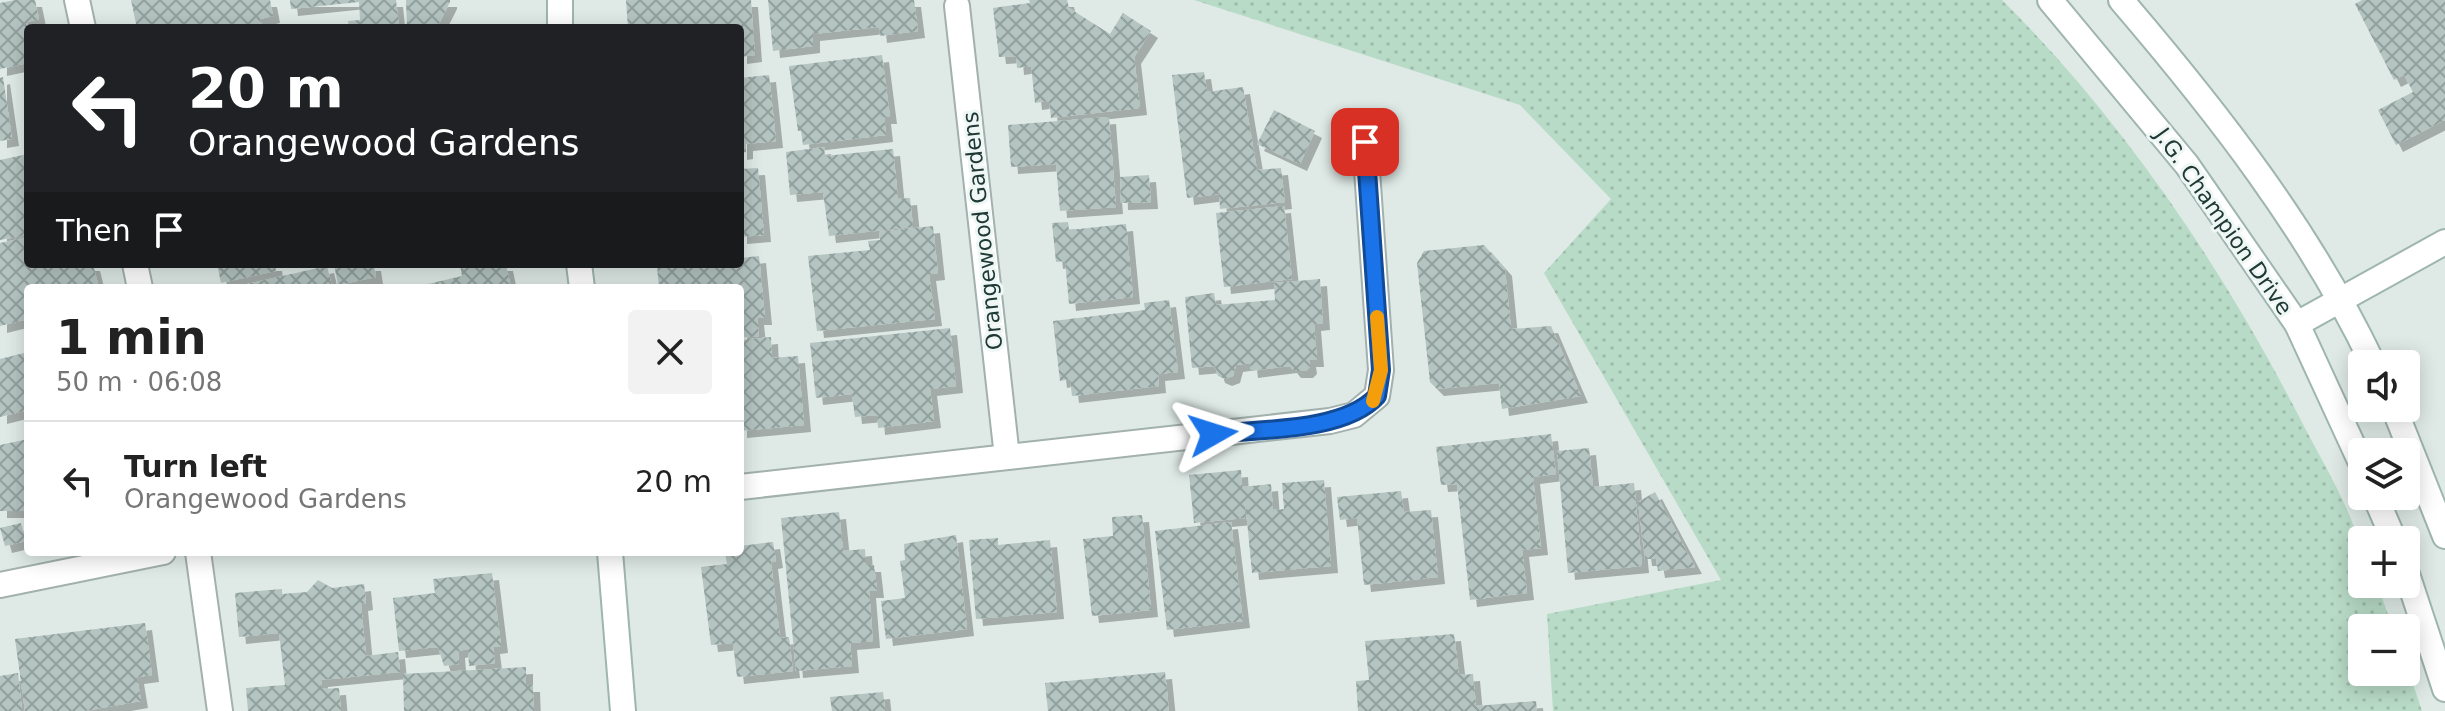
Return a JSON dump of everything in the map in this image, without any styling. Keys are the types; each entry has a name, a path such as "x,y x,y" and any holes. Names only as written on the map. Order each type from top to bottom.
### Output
{"street":[{"path":"77,0 82,24"},
{"path":"560,0 560,24"},
{"name":"J.G. Champion Drive","path":"2050,0 2187,165 2297,324 2350,438"},
{"path":"2121,0 2177,66 2252,166 2343,300 2366,350"},
{"name":"Orangewood Gardens","path":"957,6 1007,457"},
{"path":"744,487 1330,421 1354,415 1377,396 1381,370 1365,142"},
{"path":"2297,324 2445,242"},
{"path":"2400,422 2445,536"},
{"path":"0,585 143,556"},
{"path":"199,556 220,711"},
{"path":"610,556 623,711"},
{"path":"2415,598 2445,689"}],"green space":[{"path":"1194,0 2002,0 2091,97 2171,204 2243,316 2330,474 2353,526 2348,526 2348,598 2382,598 2388,614 2348,614 2348,686 2414,686 2422,711 1553,711 1547,614 1721,580 1544,273 1611,199 1520,105"}],"building":[{"path":"35,0 39,19 24,24 24,64 0,69 0,3"},
{"path":"131,0 270,0 273,16 260,19 262,24 136,24"},
{"path":"290,0 396,0 399,24 348,24 348,21 360,20 359,2 291,9"},
{"path":"406,0 450,0 439,24 407,24"},
{"path":"626,0 751,0 755,55 744,56 744,24 628,24"},
{"path":"768,0 914,0 918,31 880,36 879,27 813,34 813,46 773,51"},
{"path":"1029,0 1067,0 1069,8 1110,34 1123,13 1151,31 1134,57 1140,108 1051,118 1049,101 1035,103 1031,66 1017,68 1016,56 999,57 993,8 1030,3"},
{"path":"2362,0 2445,0 2445,120 2396,145 2378,110 2413,92 2404,75 2394,80 2355,4"},
{"path":"882,55 890,117 884,117 886,135 803,145 801,131 798,131 789,66"},
{"path":"1204,72 1207,92 1243,87 1257,170 1281,168 1285,202 1220,209 1219,194 1187,198 1172,75"},
{"path":"769,75 776,141 746,144 744,152 744,78"},
{"path":"3,77 12,139 0,141 0,78"},
{"path":"1274,110 1315,131 1300,164 1257,144"},
{"path":"1109,117 1116,207 1060,211 1056,164 1011,167 1008,125"},
{"path":"824,147 825,156 893,149 898,199 910,198 913,227 829,236 823,192 790,195 786,152"},
{"path":"24,155 24,236 0,240 0,160"},
{"path":"758,168 764,235 744,237 744,169"},
{"path":"1149,175 1151,202 1121,203 1120,177"},
{"path":"1284,206 1292,279 1224,287 1216,213"},
{"path":"1068,222 1069,230 1126,224 1133,297 1069,304 1065,261 1056,262 1052,223"},
{"path":"933,226 938,273 929,274 935,319 817,331 808,256 870,250 868,241 880,240 879,232"},
{"path":"24,238 24,268 94,268 98,284 24,284 24,320 0,326 0,243"},
{"path":"1484,245 1505,269 1511,329 1551,326 1581,396 1502,409 1499,383 1437,389 1430,382 1417,263 1424,251"},
{"path":"759,256 765,318 757,318 759,336 744,338 744,284 659,284 657,268 744,268 744,258"},
{"path":"218,268 276,268 276,271 221,283"},
{"path":"328,268 332,284 247,284"},
{"path":"335,268 375,268 376,277 338,284"},
{"path":"461,268 507,268 510,284 428,284 462,276"},
{"path":"1320,279 1323,323 1314,324 1317,360 1309,360 1310,367 1306,371 1294,371 1290,366 1251,371 1250,363 1236,365 1233,376 1225,379 1218,376 1215,366 1192,368 1185,297 1214,293 1216,305 1275,300 1274,283"},
{"path":"1169,300 1178,372 1158,374 1159,386 1072,396 1070,379 1060,381 1053,321 1145,310 1144,303"},
{"path":"950,328 956,386 930,389 934,421 878,428 877,415 855,417 852,394 816,398 810,343"},
{"path":"771,337 772,358 798,356 804,425 744,431 744,340"},
{"path":"24,353 24,411 0,417 0,359"},
{"path":"1551,434 1556,474 1533,477 1541,548 1522,550 1527,593 1470,600 1457,484 1441,485 1436,447"},
{"path":"24,440 24,511 0,511 0,445"},
{"path":"1589,448 1593,487 1634,483 1642,566 1568,573 1557,451"},
{"path":"1241,470 1242,487 1271,484 1273,510 1284,509 1282,483 1324,480 1331,566 1252,573 1245,500 1245,518 1194,523 1189,475"},
{"path":"1401,491 1404,512 1431,510 1438,577 1364,585 1357,518 1340,520 1337,497"},
{"path":"1655,492 1695,567 1658,571 1656,559 1645,559 1638,502"},
{"path":"839,512 843,551 865,549 866,565 874,565 877,591 869,591 873,641 850,643 852,666 796,671 781,518"},
{"path":"1142,515 1151,610 1092,616 1083,539 1113,536 1112,517"},
{"path":"1231,522 1243,621 1167,630 1155,531"},
{"path":"21,523 24,541 5,546 0,528"},
{"path":"956,535 967,629 886,639 881,601 905,598 900,561 905,560 904,544"},
{"path":"998,538 998,545 1050,540 1057,612 976,619 969,540"},
{"path":"773,542 776,561 771,562 780,638 789,637 793,671 737,677 733,643 711,645 701,567 727,564 726,556 744,556 744,546"},
{"path":"492,573 501,646 493,647 495,663 469,666 468,649 458,651 459,664 444,666 438,647 399,651 393,598 435,593 433,579"},
{"path":"318,580 332,588 364,584 366,603 361,604 366,656 398,652 400,672 321,680 322,689 339,688 341,711 248,711 246,688 285,685 279,633 239,637 235,593 282,589 282,594 307,592"},
{"path":"145,623 152,675 137,677 141,701 84,711 25,711 15,639"},
{"path":"1454,634 1459,675 1473,674 1476,706 1536,701 1537,711 1358,711 1356,681 1369,680 1365,641"},
{"path":"526,667 526,685 533,685 534,711 404,711 403,674"},
{"path":"1165,672 1169,711 1048,711 1045,683"},
{"path":"18,673 22,711 0,711 0,676"},
{"path":"883,692 885,711 832,711 830,697"}],"slow traffic":[{"path":"1373,401 1377,396 1381,370 1377,317"}],"route":[{"path":"1213,434 1330,421 1354,415 1377,396 1381,370 1365,142"}]}
